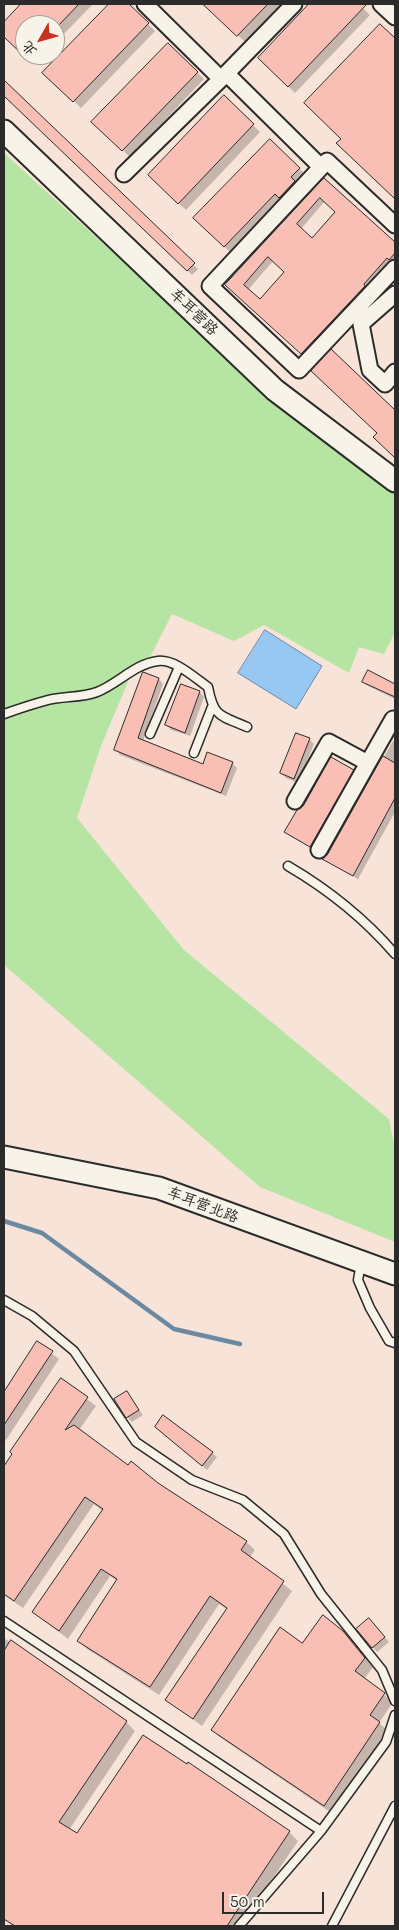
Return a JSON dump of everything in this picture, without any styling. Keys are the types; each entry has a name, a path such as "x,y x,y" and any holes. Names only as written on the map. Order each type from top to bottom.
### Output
{"street":[{"path":"146,4 321,167"},
{"path":"124,174 224,77 294,4"},
{"path":"381,4 395,17"},
{"name":"车耳营路","path":"4,132 275,390 395,481"},
{"path":"395,225 327,161 210,286 299,370 395,268"},
{"path":"395,294 361,324 370,370 385,384 395,372"},
{"path":"319,850 393,719 395,720"},
{"path":"295,800 329,742 368,763"},
{"name":"车耳营北路","path":"4,1158 159,1188 395,1274"}],"lane":[{"path":"4,714 49,700 96,692 108,687 126,673 159,661 179,667 208,687 212,707 218,715 247,727"},
{"path":"150,734 179,667"},
{"path":"194,753 212,707"},
{"path":"288,866 319,885 354,911 395,954"},
{"path":"362,1263 358,1280 370,1308 389,1341 395,1343"},
{"path":"4,1300 32,1316 74,1351 136,1442 192,1480 243,1500 284,1534 321,1594 382,1670 395,1701"},
{"path":"4,1620 321,1831"},
{"path":"239,1926 321,1831 386,1742 395,1715"},
{"path":"332,1926 395,1806"}],"green space":[{"path":"4,153 269,395 395,490 395,632 384,654 359,647 349,673 264,625 234,641 172,614 149,659 135,665 101,746 77,818 184,950 389,1119 395,1149 395,1242 260,1187 4,965"}],"water":[{"path":"265,630 322,666 296,709 238,673"}],"building":[{"path":"21,4 79,4 65,19 65,15 15,15 15,47 4,37 4,22"},
{"path":"109,4 129,4 149,23 73,102 42,73 50,65 65,65 65,49"},
{"path":"203,4 268,4 237,36"},
{"path":"309,4 367,4 288,87 258,58"},
{"path":"380,24 395,38 395,199 336,143 341,139 304,103"},
{"path":"168,43 198,72 122,151 91,122"},
{"path":"4,80 195,263 187,271 4,96"},
{"path":"224,95 254,124 178,204 148,175"},
{"path":"270,139 300,168 291,177 295,181 279,198 275,194 224,247 193,218"},
{"path":"324,178 395,242 395,253 389,260 387,258 364,284 365,286 301,354 225,285","holes":["320,198 335,212 312,238 297,224","268,257 284,272 260,299 244,285"]},
{"path":"331,349 395,410 395,458 373,437 377,433 311,371"},
{"path":"368,670 395,684 395,697 362,682"},
{"path":"143,672 159,678 138,738 203,764 207,752 233,762 221,793 114,750"},
{"path":"181,684 200,691 185,733 165,725"},
{"path":"296,733 310,738 294,779 280,773"},
{"path":"383,756 395,763 395,798 353,876 322,859 327,855"},
{"path":"331,757 354,770 310,847 284,832 297,810 303,806"},
{"path":"37,1341 53,1351 4,1425 4,1392"},
{"path":"61,1378 88,1397 65,1430 74,1425 128,1465 131,1461 158,1483 247,1541 241,1550 284,1581 193,1719 165,1700 227,1608 210,1596 150,1687 77,1641 117,1579 101,1569 59,1631 32,1612 103,1509 85,1497 14,1601 4,1594 4,1466 12,1454 10,1452"},
{"path":"127,1391 139,1410 126,1418 114,1399"},
{"path":"163,1415 213,1452 202,1466 155,1427"},
{"path":"323,1615 343,1631 365,1658 355,1671 385,1693 370,1715 380,1722 324,1806 211,1730 280,1627 302,1643"},
{"path":"369,1618 385,1637 372,1648 356,1629"},
{"path":"11,1640 127,1721 59,1822 77,1833 143,1735 187,1764 188,1762 290,1831 227,1926 15,1926 4,1919 4,1651"}],"waterway":[{"path":"4,1221 42,1233 174,1329 240,1344"}]}
